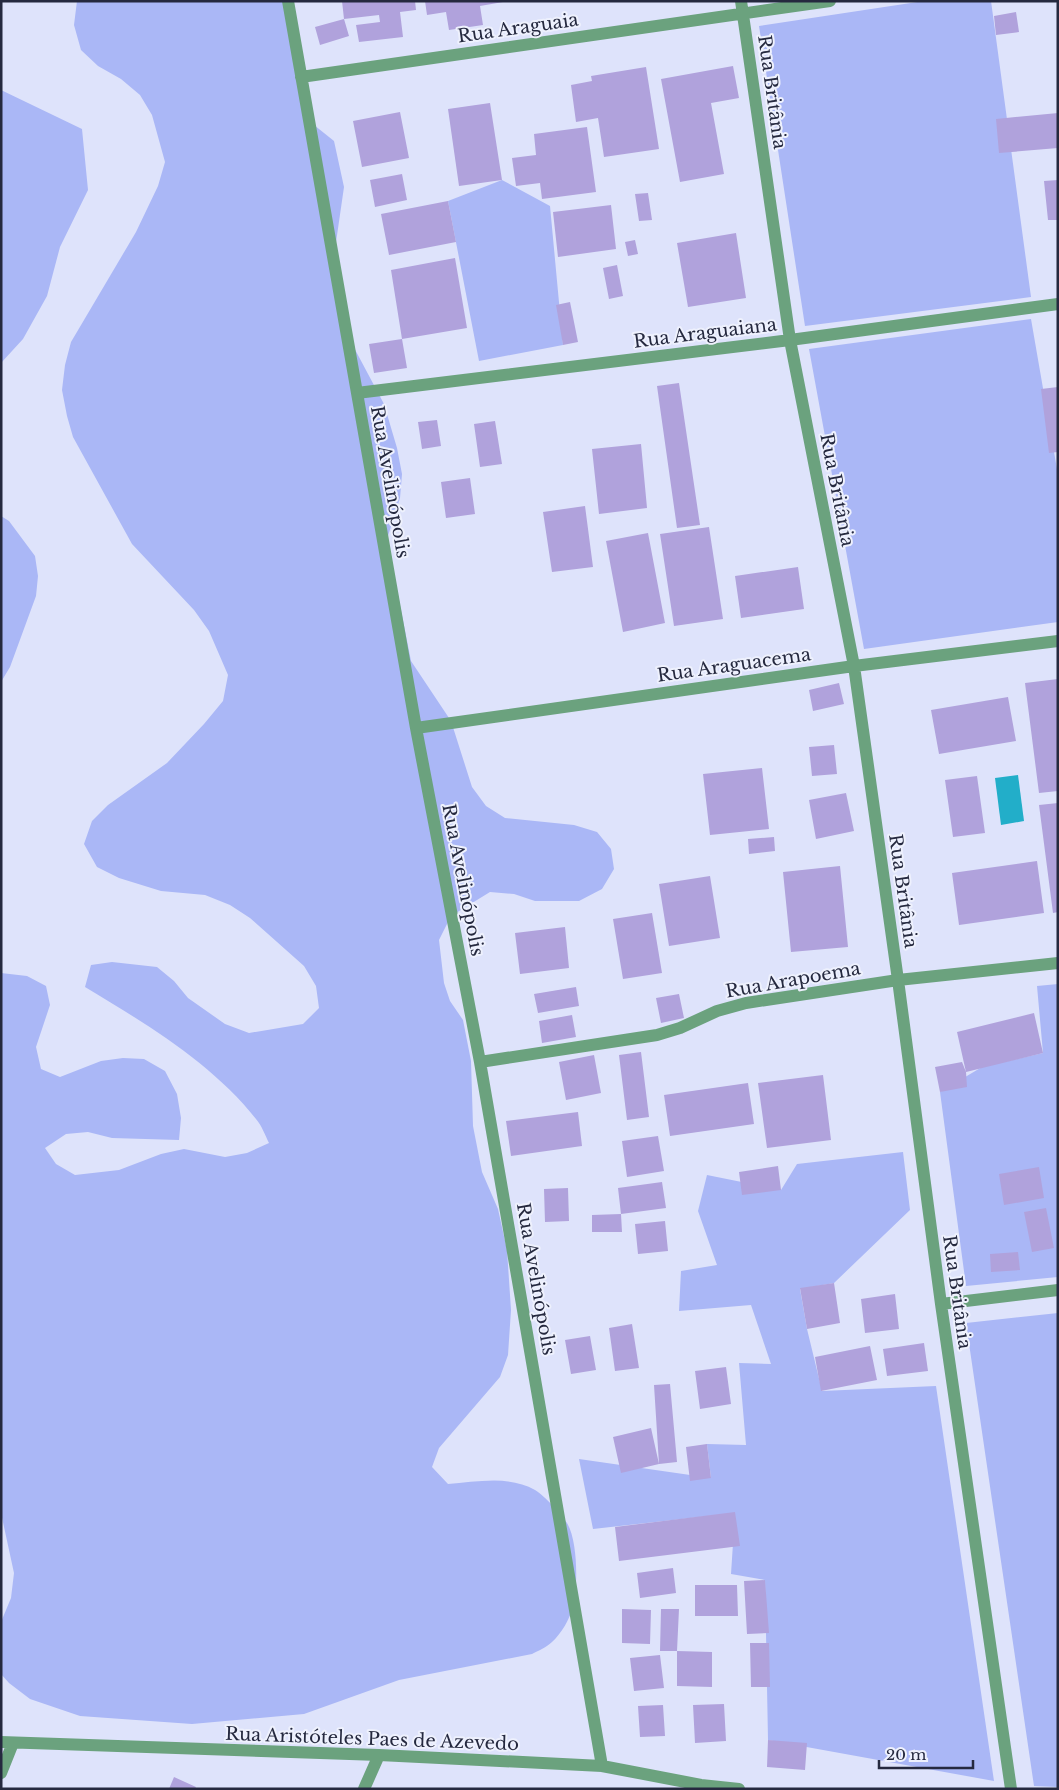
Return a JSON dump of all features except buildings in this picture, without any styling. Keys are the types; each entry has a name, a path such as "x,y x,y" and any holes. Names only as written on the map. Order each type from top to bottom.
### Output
{"street":[{"name":"Rua Avelinópolis","path":"288,1 416,728 480,1062 602,1766"},
{"name":"Rua Araguaia","path":"301,77 742,7 830,1"},
{"name":"Rua Britânia","path":"742,7 790,340 854,666 941,1304 1011,1789"},
{"name":"Rua Araguaiana","path":"357,393 790,340 1058,304"},
{"name":"Rua Araguacema","path":"416,728 854,666 1058,641"},
{"name":"Rua Arapoema","path":"480,1062 657,1035 746,1003 898,980 1058,963"},
{"path":"941,1304 1058,1290"},
{"path":"1,1773 7,1743"},
{"name":"Rua Aristóteles Paes de Azevedo","path":"7,1743 379,1755 602,1766 700,1787 739,1789"},
{"path":"364,1789 379,1755"}],"shaded area":[{"path":"77,1 288,1 314,125 334,141 344,187 334,256 351,342 384,404 397,448 402,474 400,498 387,539 411,661 451,721 472,787 486,806 505,818 574,825 597,832 611,849 614,869 602,889 579,901 535,901 514,894 490,892 451,916 439,940 444,983 450,1001 463,1020 471,1061 473,1126 482,1172 498,1209 507,1250 511,1310 508,1355 500,1377 439,1448 432,1467 448,1484 481,1481 515,1482 535,1490 552,1505 567,1523 573,1541 576,1576 575,1598 572,1611 565,1626 555,1639 548,1646 532,1654 399,1680 304,1714 192,1724 80,1716 30,1699 9,1683 1,1674 1,1622 11,1598 14,1573 1,1513 1,973 27,976 46,986 50,1005 36,1047 41,1069 60,1077 101,1061 123,1058 144,1059 165,1071 177,1094 181,1118 179,1140 112,1138 88,1132 66,1134 45,1148 56,1164 75,1175 119,1170 161,1154 184,1149 225,1157 247,1153 269,1143 258,1122 220,1080 154,1030 85,987 91,965 112,962 157,967 174,981 188,998 225,1024 249,1033 303,1024 319,1008 316,986 304,966 250,918 230,905 205,895 161,891 119,878 97,867 84,844 92,821 108,805 167,763 204,724 223,701 228,675 209,631 194,610 132,544 73,437 67,416 62,390 65,365 71,342 136,232 158,186 165,162 152,115 140,95 121,79 98,66 81,50 74,25"},
{"path":"924,1 991,1 1031,297 805,326 759,26"},
{"path":"1,90 82,129 88,190 60,247 47,296 23,339 1,363"},
{"path":"502,180 550,206 563,345 479,361 448,201"},
{"path":"1031,319 1058,475 1058,622 864,649 809,349"},
{"path":"1,516 9,521 35,556 38,576 36,596 10,667 1,682"},
{"path":"1018,775 1024,821 1001,825 995,778"},
{"path":"1058,984 1058,1277 966,1286 940,1092 982,1067 1043,1053 1037,986"},
{"path":"903,1152 910,1210 834,1283 800,1289 807,1329 822,1391 936,1386 994,1781 768,1740 765,1580 731,1574 735,1513 593,1529 579,1459 711,1478 707,1444 746,1445 739,1363 771,1364 751,1305 679,1311 681,1271 717,1265 698,1211 707,1175 781,1190 797,1164"},
{"path":"1058,1313 1058,1787 1034,1786 966,1323"}]}
